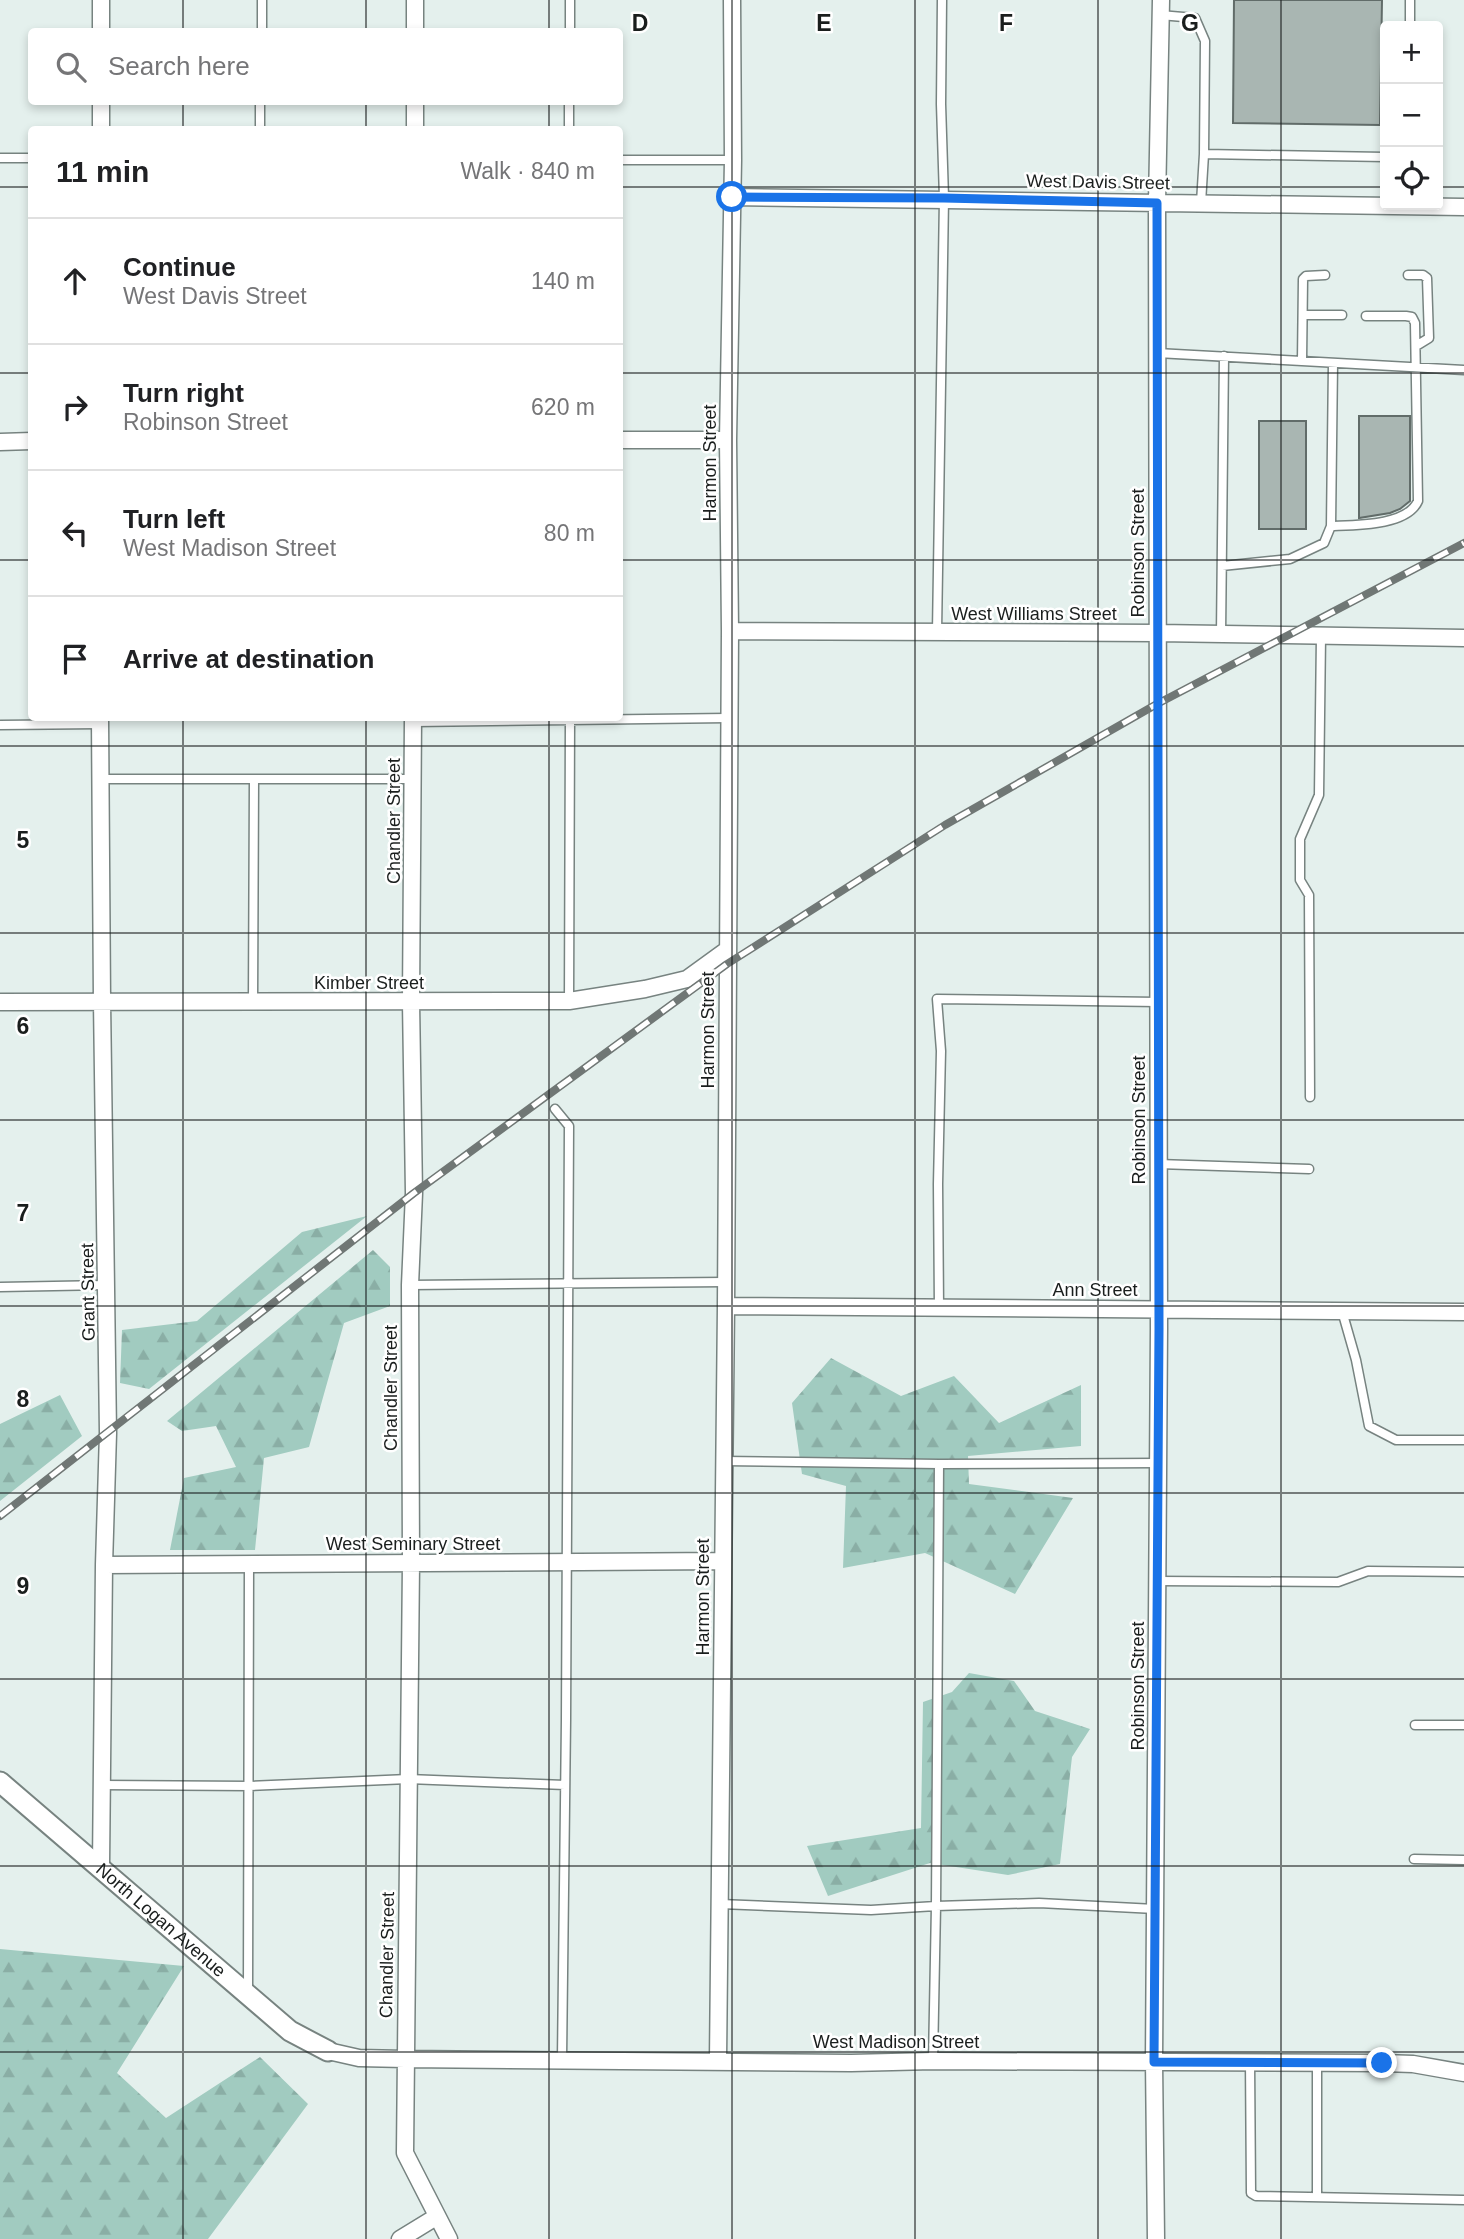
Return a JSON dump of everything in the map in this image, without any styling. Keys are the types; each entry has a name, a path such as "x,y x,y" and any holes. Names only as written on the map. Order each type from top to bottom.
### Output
{"street":[{"path":"101,0 101,28"},
{"path":"415,0 415,28"},
{"name":"Harmon Street","path":"718,2060 726,1306 732,0"},
{"name":"Robinson Street","path":"1156,2239 1154,2062 1159,1309 1157,203 1160,8"},
{"path":"101,105 101,126"},
{"path":"415,105 415,126"},
{"name":"West Davis Street","path":"732,197 1380,206"},
{"name":"West Davis Street","path":"1443,207 1464,207"},
{"path":"623,440 728,440"},
{"path":"0,442 28,442"},
{"name":"West Williams Street","path":"730,631 1464,638"},
{"name":"Grant Street","path":"100,721 108,1433 100,1866"},
{"name":"Chandler Street","path":"405,2059 411,1563 410,1284 414,1193 411,1002 414,721"},
{"name":"Kimber Street","path":"0,1002 569,1001 645,989 687,979 727,950"},
{"name":"Ann Street","path":"726,1306 1464,1312"},
{"name":"West Seminary Street","path":"104,1565 723,1561"},
{"name":"North Logan Avenue","path":"0,1782 290,2031 328,2051"},
{"name":"West Madison Street","path":"328,2051 359,2058 405,2059 1413,2064 1464,2073"},
{"path":"405,2059 405,2153 449,2239"},
{"path":"400,2239 436,2217"}],"lane":[{"path":"261,28 262,0"},
{"path":"570,0 570,28"},
{"path":"937,632 944,198 942,0"},
{"path":"1410,0 1410,21"},
{"path":"1160,8 1195,18 1205,41 1201,203"},
{"path":"260,126 261,105"},
{"path":"569,105 569,126"},
{"path":"1204,155 1380,157"},
{"path":"0,159 28,159"},
{"path":"623,160 733,160"},
{"path":"1302,361 1303,279 1306,276 1325,275"},
{"path":"1408,275 1423,275 1427,278 1429,338 1416,346"},
{"path":"1303,315 1342,315"},
{"path":"1331,526 1373,523 1402,517 1415,509 1418,501 1415,323 1412,317 1366,316"},
{"path":"1157,353 1464,370"},
{"path":"1221,635 1224,356"},
{"path":"1222,566 1290,559 1324,543 1331,526 1333,363"},
{"path":"1310,1097 1309,895 1300,880 1300,839 1319,795 1321,636"},
{"path":"623,719 728,718"},
{"path":"0,725 100,721"},
{"path":"569,721 569,1001"},
{"path":"101,779 413,779"},
{"path":"253,1002 254,779"},
{"path":"939,1308 941,1051 937,999 1158,1002"},
{"path":"555,1109 569,1126 562,2059"},
{"path":"1158,1164 1309,1169"},
{"path":"410,1284 725,1282"},
{"path":"0,1287 107,1285"},
{"path":"1342,1311 1356,1360 1369,1426 1396,1440 1464,1440"},
{"path":"723,1461 939,1465 1158,1464"},
{"path":"933,2061 939,1465"},
{"path":"248,1996 249,1564"},
{"path":"1158,1581 1338,1581 1368,1571 1464,1572"},
{"path":"1415,1725 1464,1725"},
{"path":"102,1784 250,1786 408,1779 565,1785"},
{"path":"1414,1859 1464,1860"},
{"path":"720,1904 871,1910 1039,1903 1155,1909"},
{"path":"1250,2062 1251,2193 1256,2196 1464,2200"},
{"path":"1317,2063 1317,2197"}],"green space":[{"path":"367,1216 149,1389 120,1383 122,1330 197,1321 302,1232"},
{"path":"373,1250 390,1267 390,1306 344,1323 309,1447 264,1458 255,1550 170,1550 184,1478 236,1467 216,1426 182,1431 167,1421"},
{"path":"831,1358 901,1396 954,1376 999,1423 1081,1385 1081,1446 968,1456 969,1484 1073,1498 1015,1594 925,1553 843,1568 846,1486 802,1474 792,1403"},
{"path":"60,1395 82,1436 0,1501 0,1424"},
{"path":"969,1673 1014,1681 1035,1711 1090,1729 1072,1757 1060,1864 1008,1875 930,1863 828,1896 807,1846 921,1828 923,1702 952,1692"},
{"path":"0,1949 184,1966 117,2073 166,2118 260,2057 308,2104 208,2239 0,2239"}],"building":[{"path":"1234,0 1382,0 1380,125 1233,123"},
{"path":"1359,416 1410,416 1410,501 1390,513 1359,518"},
{"path":"1259,421 1306,421 1306,529 1259,529"}],"railway":[{"path":"0,1516 414,1193 727,964 945,825 1157,704 1464,543"}],"route":[{"path":"732,197 1157,203 1159,1328 1154,2062 1382,2063"}]}
